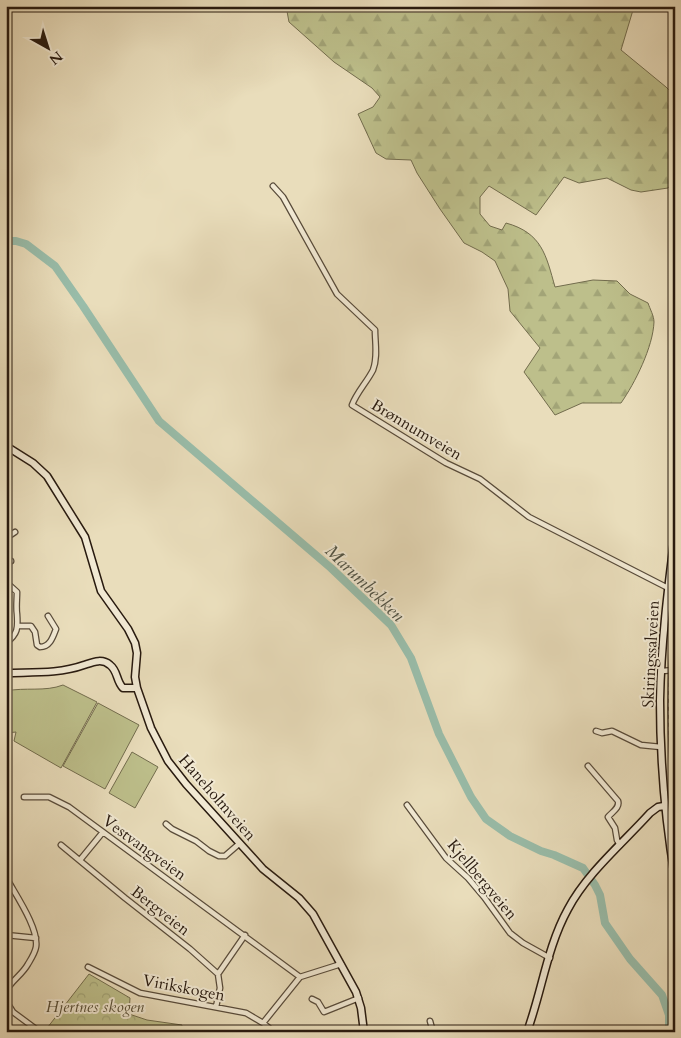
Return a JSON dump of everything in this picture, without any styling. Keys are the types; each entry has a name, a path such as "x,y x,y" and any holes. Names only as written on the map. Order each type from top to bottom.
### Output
{"main road":[{"name":"Haneholmveien","path":"6,446 33,463 47,476 82,532 89,548 96,579 101,591 135,643 137,653 134,674 137,688 151,728 168,762 263,869 310,909 319,922 359,998 364,1032"},
{"name":"Skiringssalveien","path":"675,533 668,588 662,672 661,746 664,806 675,878"},
{"path":"6,673 71,669 102,661 113,668 118,682 123,688 137,688"},
{"path":"527,1032 563,920 574,899 590,877 652,811 664,806"}],"street":[{"name":"Brønnumveien","path":"273,186 283,198 337,294 375,330 376,349 372,370 352,405 446,463 480,479 528,518 668,588"},
{"path":"6,538 15,532"},
{"path":"6,582 17,592 18,626 15,635 6,643"},
{"path":"18,626 29,625 32,627 37,644 40,647 45,647 50,643 56,629 48,616"},
{"path":"662,672 675,670"},
{"path":"596,731 602,733 612,730 646,747 661,746"},
{"path":"588,766 618,801 617,808 608,817 616,828 617,840 621,845"},
{"name":"Vestvangveien","path":"24,798 43,797 55,799 69,807 300,977"},
{"name":"Kjellbergveien","path":"407,805 446,858 468,878 510,933 522,943 550,958"},
{"path":"166,824 219,856 224,856 240,843"},
{"path":"80,860 103,832"},
{"name":"Bergveien","path":"61,844 218,974"},
{"path":"6,877 29,919 37,945 22,974 12,982 6,991"},
{"path":"6,935 36,938"},
{"path":"216,1007 220,988 218,974 244,935"},
{"path":"263,1023 300,977 341,964"},
{"name":"Virikskogen","path":"88,967 140,993 246,1013 274,1032"},
{"path":"312,999 318,1002 324,1012 359,998"},
{"path":"6,1001 13,1012 40,1032"},
{"path":"430,1021 433,1032"}],"green space":[{"path":"286,6 629,6 633,10 621,50 675,96 675,180 668,188 641,192 631,190 607,178 579,183 564,177 536,215 489,186 480,197 480,214 490,226 502,230 506,223 518,227 535,239 545,255 555,287 593,280 617,281 630,294 648,303 653,315 653,332 647,353 621,403 582,403 555,415 524,372 540,348 510,311 508,289 495,261 464,243 417,173 411,160 386,159 376,153 358,114 373,107 380,97 372,88 334,62 289,22"},
{"path":"63,685 97,702 61,768 14,741 16,732 6,733 6,691 49,688"},
{"path":"98,703 139,725 105,789 63,766"},
{"path":"132,752 158,767 135,808 109,793"},
{"name":"Hjertnes skogen","path":"89,974 130,998 129,1014 147,1020 182,1025 181,1032 44,1032"}],"waterway":[{"name":"Marumbekken","path":"6,241 26,244 55,266 159,421 331,568 391,625 411,658 439,734 471,797 486,819 510,836 583,868 600,895 605,923 630,959 662,995 669,1015 669,1025 674,1032"}],"railway":[{"path":"675,599 670,654 669,708 669,736 675,817"}]}
